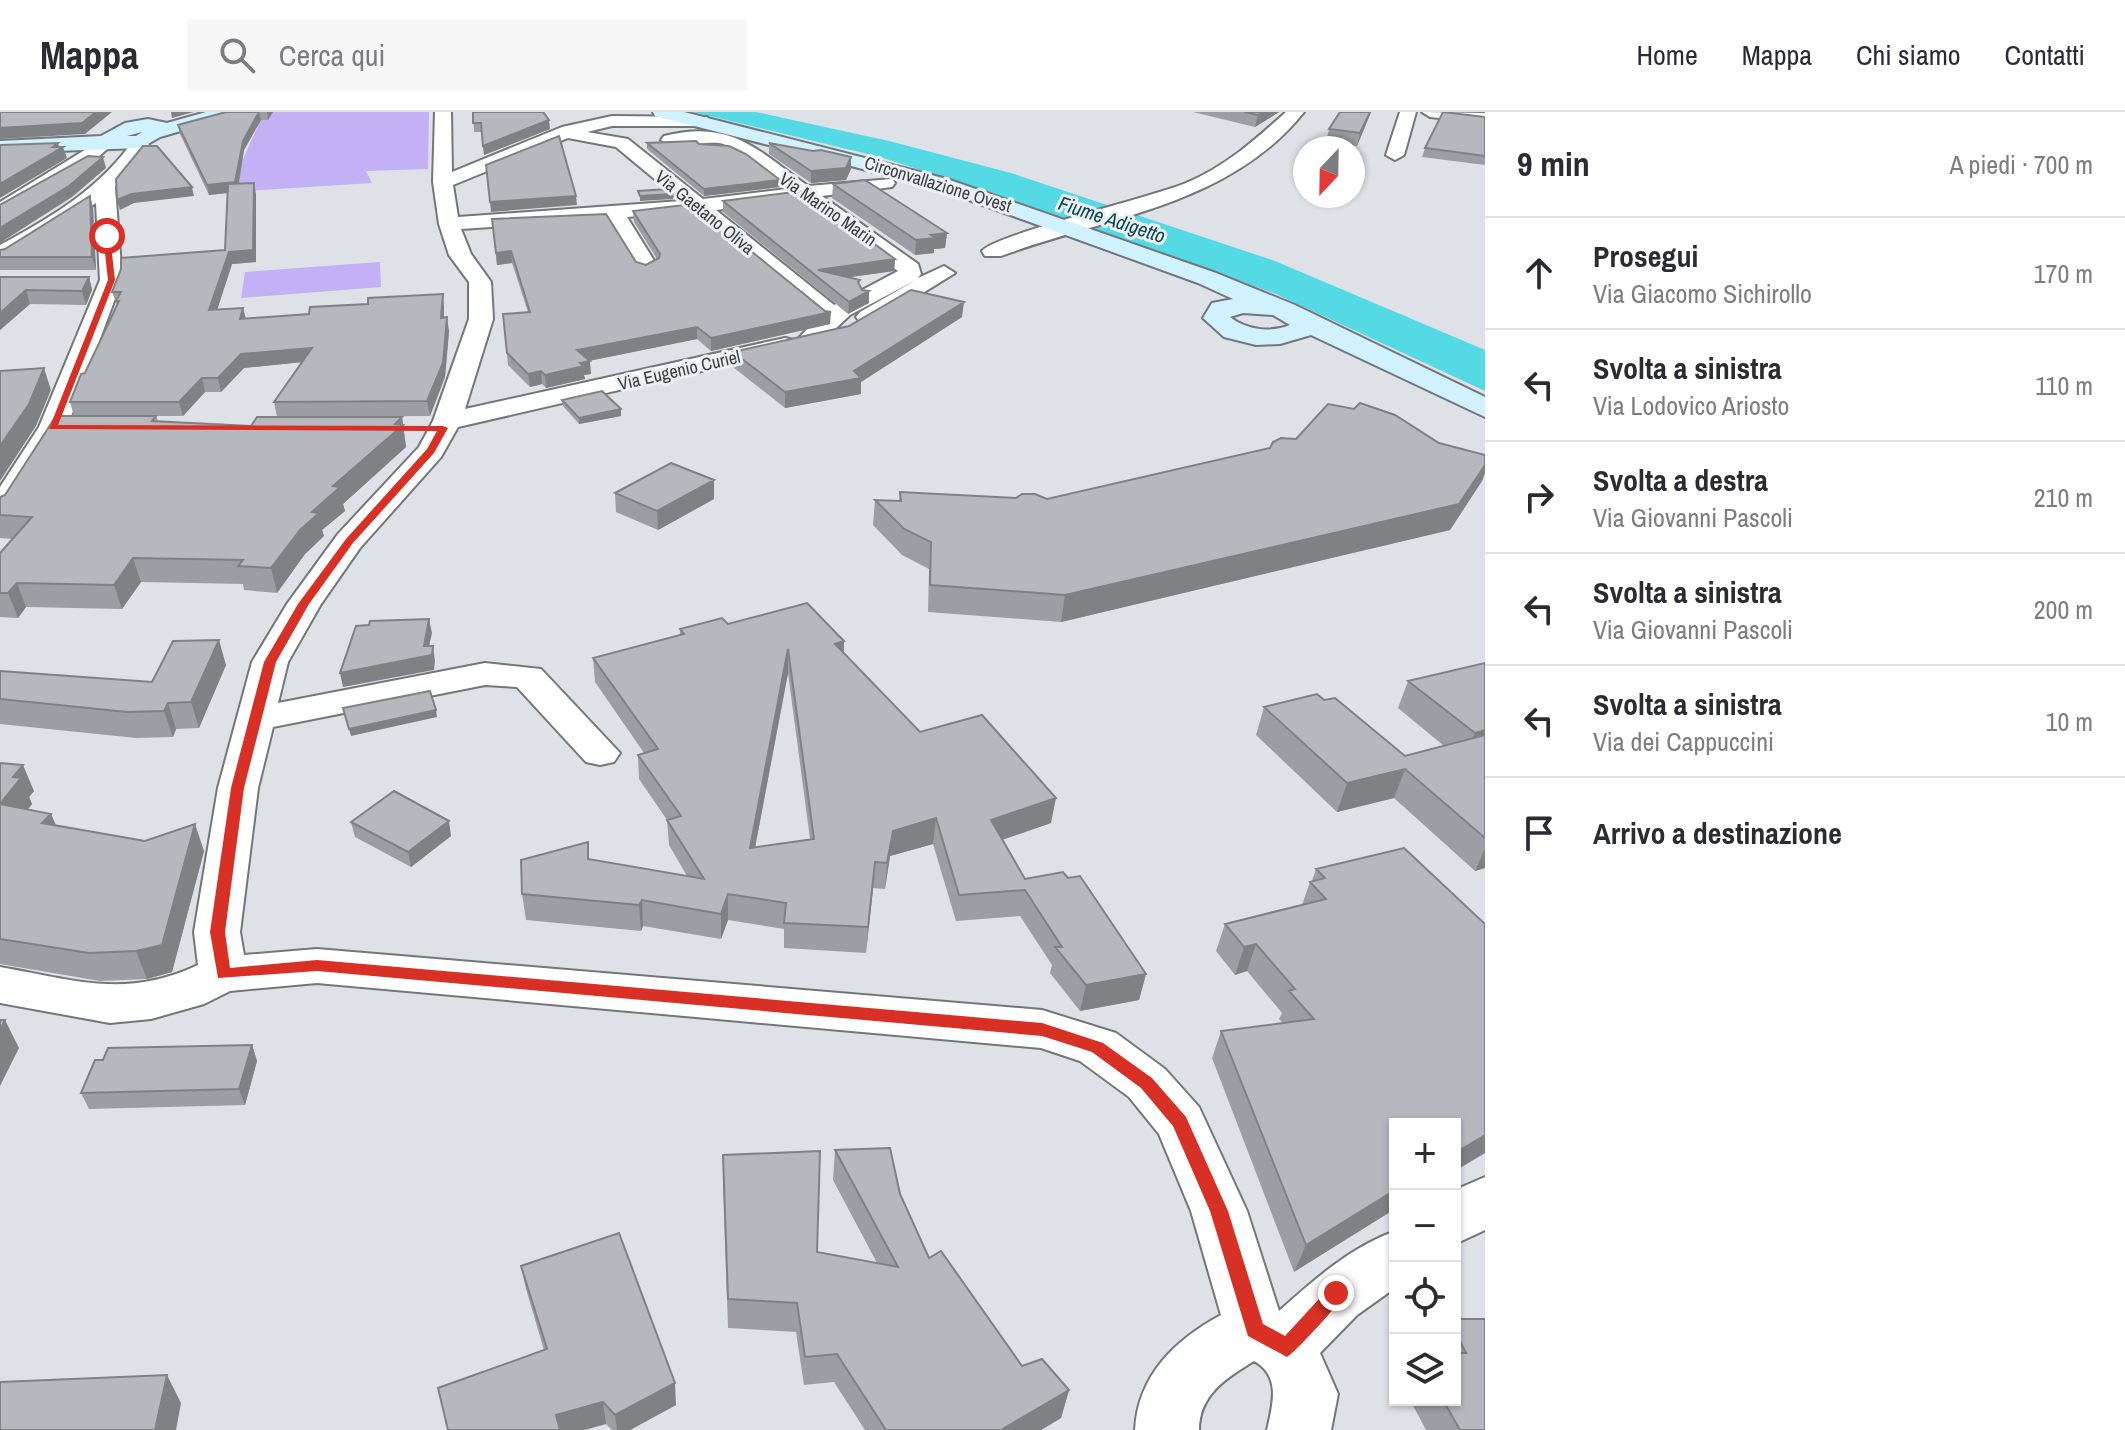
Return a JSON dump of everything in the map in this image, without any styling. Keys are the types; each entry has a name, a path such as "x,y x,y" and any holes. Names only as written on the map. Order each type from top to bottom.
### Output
{"main road":[{"name":"Circonvallazione Ovest","path":"662,112 888,168 1068,224 1207,278 1271,307 1292,328"},
{"path":"0,147 84,141 138,127 223,113"},
{"path":"138,127 223,113"},
{"path":"1207,278 1221,309"},
{"path":"1221,309 1243,305 1271,307"},
{"path":"1221,309 1216,318 1228,329 1255,336 1292,328 1372,354 1485,408"}],"street":[{"path":"223,974 217,932 238,788 270,662 304,604 349,541 431,451 436,426 481,319 480,282 460,255 449,224 443,182 443,112"},
{"path":"993,251 1068,224 1135,206 1218,175 1233,166 1296,112"},
{"path":"1395,155 1408,112"},
{"path":"1430,112 1485,118"},
{"path":"443,182 573,120 619,116 701,121"},
{"path":"573,120 622,143"},
{"path":"0,254 105,184 138,127"},
{"path":"2,215 138,127"},
{"name":"Via Marino Marin","path":"622,143 725,137 906,263 910,274 834,316 818,327 809,340"},
{"name":"Via Gaetano Oliva","path":"622,143 834,316"},
{"path":"449,224 696,206 885,183"},
{"path":"0,510 12,476 53,427 111,280 105,184"},
{"path":"614,213 647,267"},
{"name":"Via Eugenio Curiel","path":"436,426 839,333 944,273"},
{"path":"79,280 111,280"},
{"path":"53,427 85,427"},
{"path":"255,719 485,674 528,677 600,753"},
{"path":"0,985 110,1005 151,1001 187,991 223,974 317,966 1042,1029 1098,1047 1147,1083 1180,1122 1271,1338 1307,1394 1299,1430"},
{"path":"1461,1215 1485,1201"},
{"path":"1167,1430 1165,1416 1178,1385 1225,1343 1271,1338 1312,1317 1336,1293 1389,1261"}],"shaded area":[{"path":"242,112 429,112 428,169 366,171 372,183 228,192 259,124 194,125"},
{"path":"380,262 381,287 241,298 245,272"}],"water":[{"name":"Fiume Adigetto","path":"693,112 756,112 889,141 1011,173 1275,261 1485,350 1485,391 1276,294 992,193 880,157"}],"building":[{"path":"0,112 96,112 82,123 0,128"},
{"path":"226,112 259,112 243,141 235,182 207,185 178,125"},
{"path":"473,112 543,112 549,120 483,146 481,123 473,123"},
{"path":"1340,112 1370,112 1360,133 1329,129"},
{"path":"1443,112 1485,117 1485,156 1425,148"},
{"path":"559,136 576,196 490,202 486,165"},
{"path":"696,141 699,144 729,146 746,154 780,180 704,189 647,143"},
{"path":"58,143 53,147 63,147 0,184 0,145"},
{"path":"769,143 851,157 846,168 811,171"},
{"path":"143,146 157,146 192,187 131,194 117,200 116,179"},
{"path":"88,156 103,157 69,186 0,228 0,205"},
{"path":"865,180 947,233 916,240 833,184"},
{"path":"254,183 253,250 229,252 209,310 243,308 240,319 309,314 310,307 368,304 368,298 443,294 441,318 447,317 443,363 427,401 274,402 312,348 241,354 218,378 202,378 179,402 70,402 119,301 116,301 121,292 112,292 121,269 121,258 225,250 228,184"},
{"path":"668,189 673,194 640,196 638,191"},
{"path":"802,191 895,259 818,270 860,280 862,290 869,291 849,302 723,201"},
{"path":"90,196 92,257 0,257 0,250"},
{"path":"693,204 825,311 831,312 711,338 697,327 577,350 590,361 580,363 584,366 545,375 541,371 528,374 507,353 503,314 530,312 511,251 496,253 492,219 606,214 636,262 646,265 659,258 660,254 633,211"},
{"path":"0,277 89,277 82,291 26,290 0,313"},
{"path":"911,290 964,302 854,371 861,378 785,392 733,352 849,326"},
{"path":"44,368 29,404 0,446 0,371"},
{"path":"602,391 621,409 579,418 562,400"},
{"path":"1360,403 1395,415 1439,443 1485,455 1485,465 1459,504 1065,595 930,585 931,542 904,529 875,500 901,501 900,492 1016,498 1022,494 1035,494 1047,499 1270,448 1273,442 1281,438 1296,439 1328,404 1354,409"},
{"path":"56,416 156,416 152,421 251,426 257,417 402,417 395,424 403,425 333,486 340,487 312,512 319,513 300,530 271,568 238,566 243,560 133,558 114,585 17,583 8,593 0,593 0,553 32,517 0,515 0,497 5,495"},
{"path":"671,463 714,480 657,511 615,493"},
{"path":"807,603 844,641 835,644 920,732 982,715 1056,798 991,820 1025,879 1063,872 1068,878 1080,876 1146,974 1086,985 1055,947 1062,947 1025,890 959,895 936,818 893,831 887,863 875,862 868,927 784,923 786,903 728,894 721,914 642,900 639,905 522,894 521,860 588,842 588,859 704,879 667,820 681,816 638,755 658,749 593,658 684,634 680,629 722,618 728,624","holes":["788,649 814,839 750,848"]},
{"path":"429,619 424,646 433,646 432,655 340,673 356,626 369,625 370,621"},
{"path":"219,640 191,702 168,703 164,711 127,712 0,699 0,671 152,682 173,641"},
{"path":"1485,663 1485,730 1475,733 1408,681"},
{"path":"430,691 436,710 349,729 343,708"},
{"path":"1317,694 1324,700 1335,698 1405,756 1485,735 1485,838 1405,769 1347,783 1264,707"},
{"path":"0,763 23,765 13,777 21,778 0,804"},
{"path":"394,791 449,821 408,852 351,822"},
{"path":"0,804 51,814 42,823 145,841 195,824 162,945 136,951 89,953 0,939"},
{"path":"1404,848 1485,924 1485,1135 1461,1149 1461,1118 1389,1118 1389,1194 1306,1245 1221,1031 1314,1019 1289,991 1295,989 1256,944 1244,947 1225,924 1326,899 1310,882 1325,878 1316,869"},
{"path":"252,1045 239,1089 81,1093 95,1060 103,1060 108,1048"},
{"path":"890,1148 900,1194 929,1258 941,1251 1022,1366 1042,1359 1069,1390 1001,1430 886,1430 837,1354 805,1357 797,1303 728,1299 723,1155 820,1151 817,1252 898,1267 835,1150"},
{"path":"619,1233 675,1383 615,1415 603,1402 556,1415 560,1430 448,1430 438,1388 547,1349 521,1266"},
{"path":"1461,1319 1485,1319 1485,1430 1460,1430 1446,1406 1461,1406 1461,1353 1466,1353 1461,1343"},
{"path":"167,1375 155,1430 0,1430 0,1382"}],"route":[{"path":"107,236 111,280 53,427 443,428 431,451 349,541 304,604 270,662 238,788 217,932 223,974 317,966 1042,1029 1098,1047 1147,1083 1180,1122 1219,1211 1255,1329 1287,1347 1336,1293"}]}
